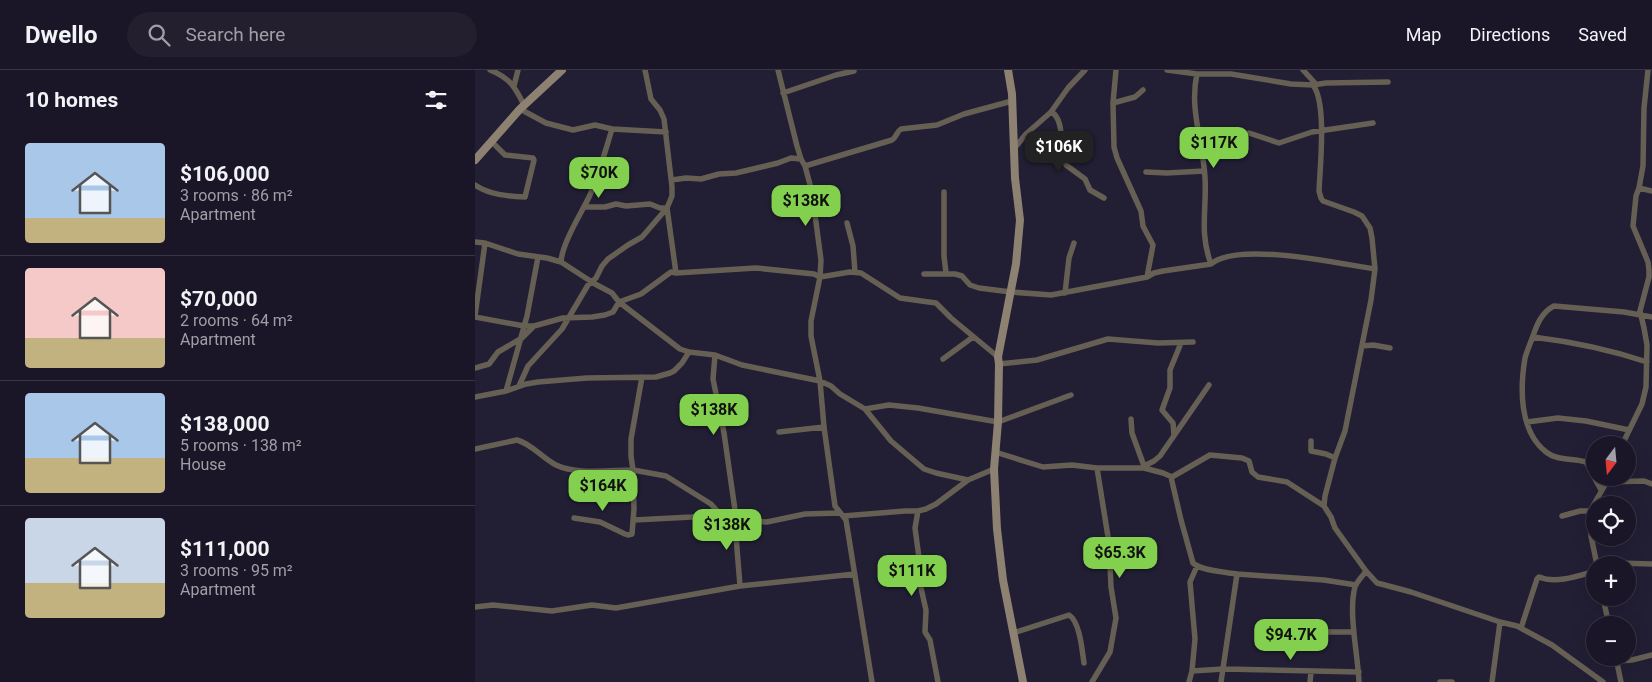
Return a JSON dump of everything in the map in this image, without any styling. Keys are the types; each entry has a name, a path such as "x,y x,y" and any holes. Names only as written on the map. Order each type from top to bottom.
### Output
{"street":[{"path":"490,70 514,86 522,107 546,123 573,130 595,124 612,130 666,132"},
{"path":"514,86 518,70"},
{"path":"475,160 522,107 562,70"},
{"path":"519,386 528,366 562,329 602,266 628,244 641,238 667,208 672,196 672,180 664,119 661,110 651,99 645,70"},
{"path":"778,70 801,159 805,166 812,192 820,250 820,277 811,321 811,336 820,382 835,506 846,520 873,682"},
{"path":"1008,70 1012,101 1013,150 1019,220 1016,264 998,361 998,422 994,469 1003,580 1023,682"},
{"path":"1013,150 1026,134 1051,112 1068,88 1085,70"},
{"path":"1115,70 1113,103 1116,155 1141,211 1143,226 1153,245 1147,277"},
{"path":"1167,70 1197,74 1228,74 1281,83 1313,85 1388,82"},
{"path":"1303,70 1314,82 1313,85 1317,90 1323,130 1319,191 1321,198 1329,204 1355,212 1365,219 1370,228 1375,268 1345,431 1335,458 1324,506"},
{"path":"1626,436 1645,397 1646,336 1641,306 1649,277 1648,262 1633,228 1635,202 1643,166 1644,108 1648,70"},
{"path":"783,93 836,75 854,71"},
{"path":"1197,74 1195,84 1196,109 1204,171 1204,238 1211,264"},
{"path":"1113,103 1135,97 1143,90"},
{"path":"805,166 892,140 901,129 937,125 964,114 1012,101"},
{"path":"1051,112 1059,122 1066,165 1085,180 1090,190 1104,198"},
{"path":"1249,133 1279,143 1304,134 1373,123"},
{"path":"561,262 564,248 585,207 600,169 612,130"},
{"path":"475,185 487,191 509,196 525,196 533,158 505,155 491,142"},
{"path":"672,180 686,178 701,179 719,174 736,173 791,158 801,159"},
{"path":"1146,172 1204,171"},
{"path":"1639,188 1652,191"},
{"path":"944,192 944,256 946,273"},
{"path":"585,207 605,207 616,204 626,206 650,204 660,208 667,208"},
{"path":"667,208 676,273"},
{"path":"847,223 853,246 855,272"},
{"path":"475,242 485,243 518,254 538,256 561,262 612,293 619,302 673,346 689,352 715,355 742,365 831,386 840,394 865,409 891,441 924,469 968,480"},
{"path":"485,243 475,316 524,326 534,326 558,319 592,317 629,310"},
{"path":"1065,293 1069,258 1074,243"},
{"path":"925,274 946,273 962,276 968,283 975,286 1011,292 1051,295 1147,277 1163,271 1211,264 1237,255 1256,253 1315,258 1375,268"},
{"path":"505,391 527,316 538,256"},
{"path":"613,312 619,302 641,294 671,272 756,268 814,274 820,277 855,272 867,276 876,284 900,298 936,303 998,361 1030,362 1108,339 1158,343 1193,342"},
{"path":"1601,490 1587,463 1545,452 1532,434 1524,409 1523,378 1525,356 1542,317 1549,309 1555,306 1652,317"},
{"path":"475,368 489,364 498,352 520,339 534,326"},
{"path":"943,359 973,337"},
{"path":"1533,337 1584,344 1647,362"},
{"path":"1174,437 1173,422 1162,410 1170,388 1170,370 1181,343"},
{"path":"1362,346 1373,345 1390,348"},
{"path":"475,396 505,391 539,382 587,378 656,377 670,373 679,367 689,352"},
{"path":"715,355 713,379 724,433 736,517 735,524 741,586"},
{"path":"574,518 600,522 628,535 632,534 634,520 631,439 642,377"},
{"path":"1144,467 1154,462 1160,456 1209,385"},
{"path":"865,409 889,405 998,422 1071,395"},
{"path":"1645,397 1652,399"},
{"path":"1527,422 1558,418 1586,421 1629,430"},
{"path":"1131,419 1133,433 1144,467"},
{"path":"779,432 824,427"},
{"path":"475,449 517,440 565,469 575,471 633,470 659,474 672,478 711,504 719,514"},
{"path":"1311,441 1311,451 1335,458"},
{"path":"995,452 1043,467 1072,465 1097,468 1144,467 1171,477 1177,476 1210,456 1242,458 1249,461 1252,472 1258,477 1287,482 1324,506 1335,528 1367,571 1381,584 1521,628 1552,645 1598,681"},
{"path":"1092,682 1110,652 1116,618 1111,587 1109,543 1097,468"},
{"path":"634,520 719,514 758,522 785,519 805,514 918,511 936,504 968,480 994,469"},
{"path":"1171,477 1192,560 1197,566 1237,574 1324,580 1356,585"},
{"path":"1636,482 1652,484"},
{"path":"1598,496 1604,486"},
{"path":"918,511 915,528 921,588 926,610 925,632 930,640 938,682"},
{"path":"1562,516 1580,511 1586,512"},
{"path":"1636,564 1652,564"},
{"path":"1189,682 1195,639 1190,582 1197,566"},
{"path":"1359,682 1353,602 1356,585 1367,571"},
{"path":"1521,628 1539,577 1554,580 1586,573"},
{"path":"475,606 493,605 552,611 592,605 616,608 741,586 855,574"},
{"path":"1221,682 1237,574"},
{"path":"1013,633 1069,615 1074,618 1084,663"},
{"path":"1492,682 1500,622"},
{"path":"1303,632 1354,632"},
{"path":"1636,659 1652,655"},
{"path":"1618,666 1621,682"},
{"path":"1192,671 1223,669 1359,672"},
{"path":"1310,682 1311,672"},
{"path":"1440,682 1452,682"}]}
